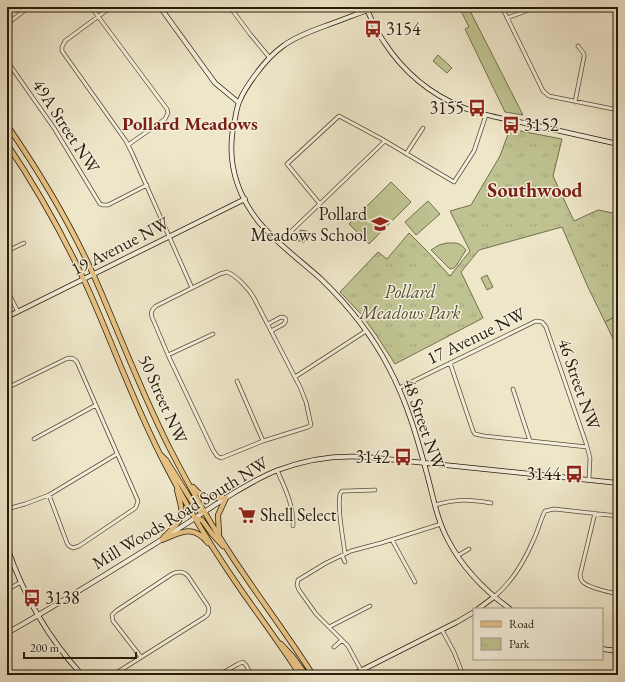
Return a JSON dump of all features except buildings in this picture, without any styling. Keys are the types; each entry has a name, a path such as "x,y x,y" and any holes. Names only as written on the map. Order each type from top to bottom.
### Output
{"main road":[{"name":"50 Street NW","path":"7,125 49,191 77,242 93,275 158,425 186,480 230,555 313,675"},
{"name":"50 Street NW","path":"7,144 19,161 55,223 83,279 144,421 176,484 195,518 300,675"},
{"path":"160,454 166,460 196,508 201,512 204,512"},
{"path":"186,480 204,497 226,498 218,516 219,537"},
{"path":"162,540 175,527 181,517 182,506 176,484"},
{"path":"195,518 202,520 230,555"},
{"path":"162,540 180,532 187,531 196,533 206,540 221,558"},
{"path":"276,639 286,649 306,675"}],"street":[{"path":"7,24 29,7"},
{"path":"92,7 167,109 168,115 165,120 128,145"},
{"path":"111,7 65,41 62,47 63,52 128,145 192,288"},
{"path":"160,7 215,82 238,102"},
{"path":"230,7 269,57"},
{"path":"234,12 241,7"},
{"name":"48 Street NW","path":"376,7 367,8 307,33 284,44 269,57 248,85 238,102 231,138 231,159 236,182 252,213 259,222 322,280 366,331 382,356 399,388 410,416 435,505 448,541 457,556 473,576 494,597 509,608"},
{"path":"502,7 543,91 549,96 618,110"},
{"path":"507,18 537,7"},
{"path":"367,8 377,30 396,58 413,76 432,92 463,108 486,115 618,144"},
{"path":"575,102 584,57 584,54 578,46"},
{"name":"49A Street NW","path":"7,62 54,128 99,203 102,205 108,205 147,185"},
{"path":"320,204 287,164 339,116 385,141 454,182 474,151 486,115"},
{"path":"406,154 423,128"},
{"path":"280,242 385,141"},
{"name":"19 Avenue NW","path":"7,317 245,199"},
{"path":"7,251 24,243"},
{"path":"227,272 234,276 247,288 268,324 302,392 311,423 310,426 263,441 221,458 217,456 168,355 151,314 151,310 156,306 192,288 227,272"},
{"path":"7,290 18,312"},
{"path":"268,324 283,317 286,320 284,324 271,331"},
{"name":"17 Avenue NW","path":"399,388 536,321 542,322"},
{"name":"46 Street NW","path":"542,322 546,327 587,447 590,462 589,480"},
{"path":"295,377 366,331"},
{"path":"168,355 213,334"},
{"path":"7,388 66,359 74,359 77,362 118,454 137,498 138,504 134,509 79,546 71,548 67,543 49,495"},
{"path":"450,363 473,431 478,436 587,447"},
{"path":"237,381 263,441"},
{"path":"512,389 530,441"},
{"path":"34,439 96,405"},
{"path":"7,509 49,495 118,454"},
{"name":"Mill Woods Road South NW","path":"7,633 162,540 258,478 311,460 338,456 367,457 618,483"},
{"path":"278,470 291,507 293,526"},
{"path":"345,562 343,554 339,496 341,492 346,490 375,490"},
{"path":"435,505 461,499 491,503"},
{"path":"479,608 494,597 506,585 521,565 534,540 541,518 545,512 554,509 618,516"},
{"path":"595,513 580,575 581,580 587,585 618,594"},
{"path":"361,670 350,649 314,611 299,590 297,583 300,578 343,554 441,524"},
{"path":"392,540 415,582"},
{"path":"7,547 21,582 38,615 58,646 82,675"},
{"path":"457,556 469,549"},
{"path":"113,675 205,617 209,612 208,606 186,574 177,572 172,574 112,615 113,621 141,657"},
{"path":"7,590 21,582"},
{"path":"329,627 370,606"},
{"path":"352,675 462,620 473,613"},
{"path":"442,630 456,656 463,675"},
{"path":"334,647 342,640"},
{"path":"603,649 618,651"},
{"path":"219,675 243,662 251,675"}],"green space":[{"path":"459,7 468,7 523,115 505,112 465,29 469,27"},
{"path":"438,55 452,68 447,73 433,61"},
{"name":"Pollard Meadows Park","path":"510,129 562,139 553,176 574,221 598,210 618,214 618,315 605,322 562,227 479,250 461,272 483,318 395,364 361,314 340,292 378,252 387,259 409,233 450,276 470,251 450,211 471,205 500,156"},
{"path":"391,182 411,202 369,244 349,224"},
{"path":"428,201 440,214 416,235 405,222"},
{"path":"300,230 307,231 309,236 303,243 298,241 296,237 299,235"},
{"path":"447,243 460,244 466,250 456,266 450,269 431,250 439,245"},
{"path":"487,275 493,287 487,290 481,278"},
{"path":"618,315 618,349 605,322"}],"place":[{"name":"3154","path":"373,29"},
{"name":"3155","path":"477,108"},
{"name":"3152","path":"511,125"},
{"name":"Pollard Meadows School","path":"380,224"},
{"name":"3142","path":"403,457"},
{"name":"3144","path":"574,474"},
{"name":"Shell Select","path":"247,515"},
{"name":"3138","path":"32,598"}],"district":[{"name":"Pollard Meadows","path":"190,123"},
{"name":"Southwood","path":"535,190"}]}
